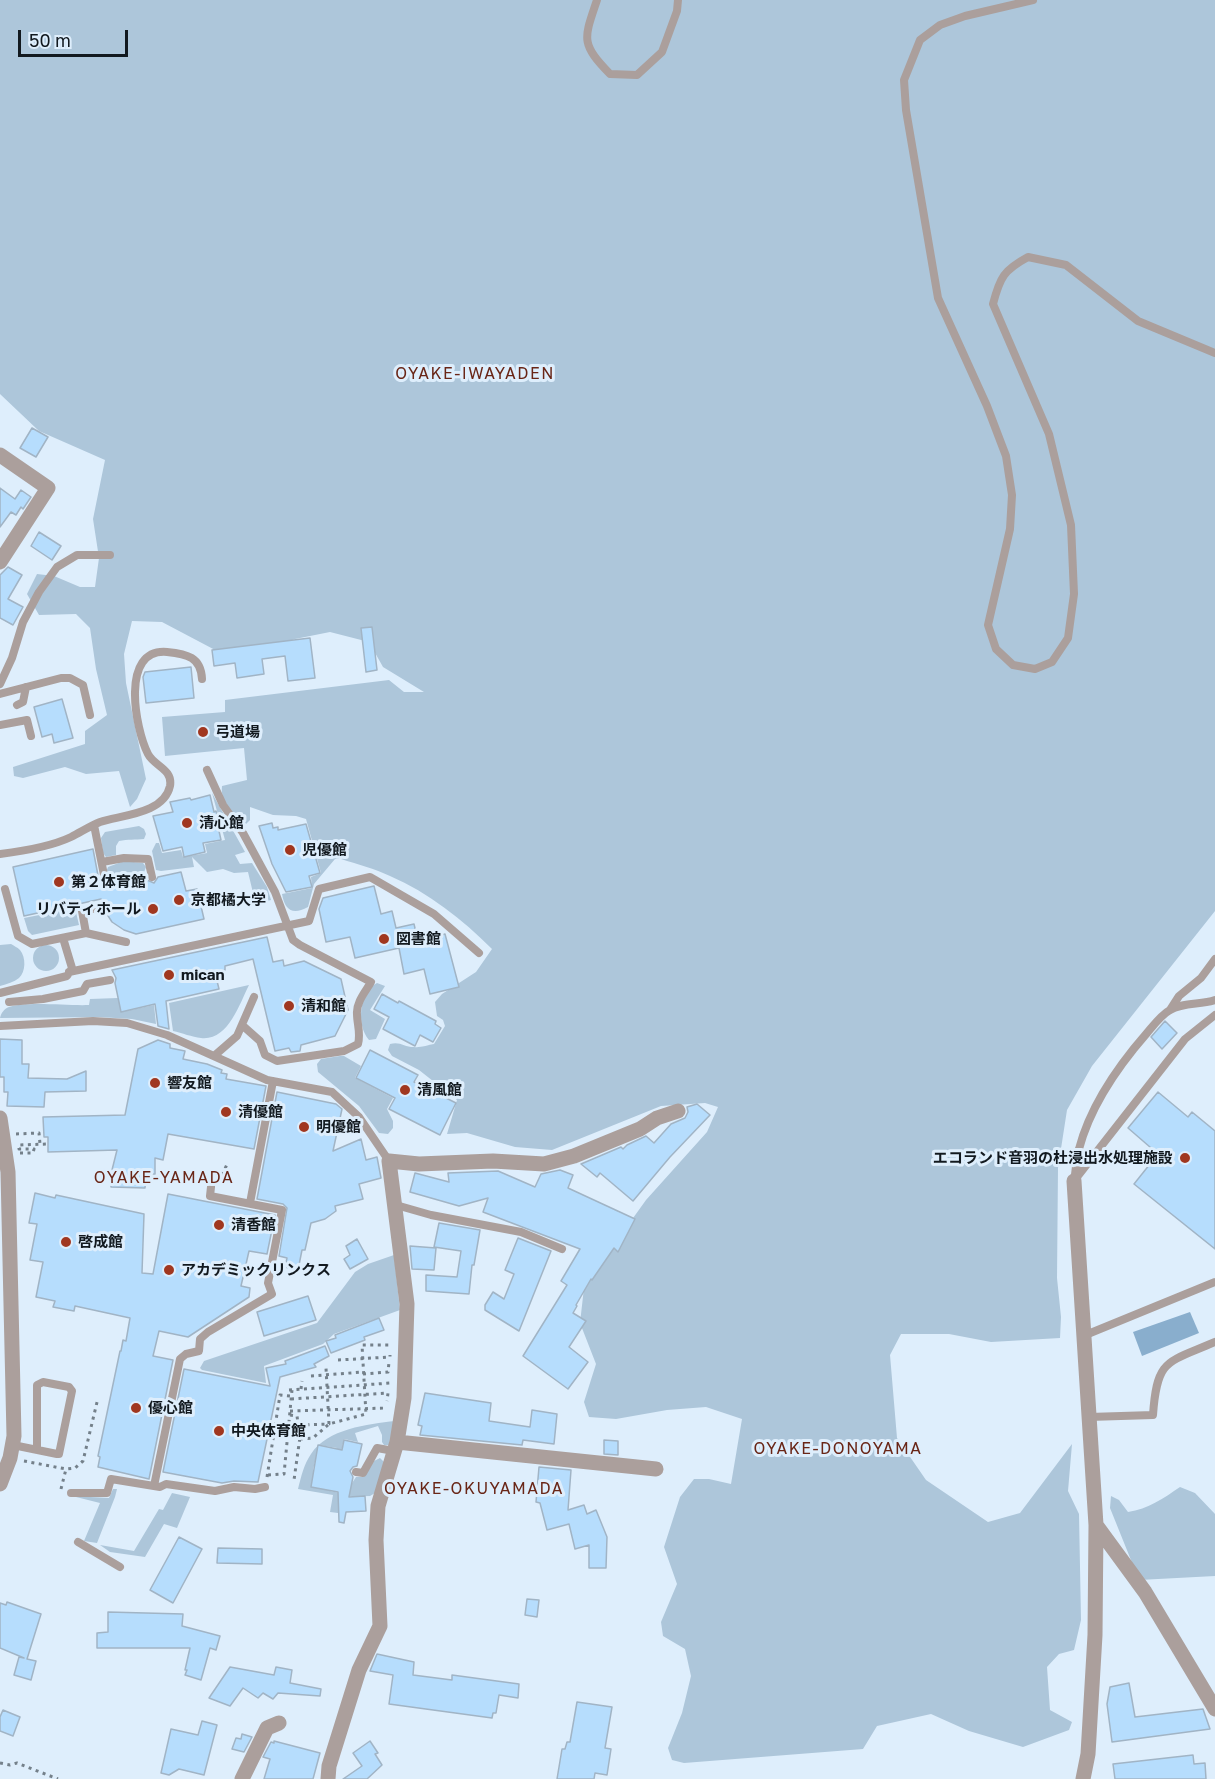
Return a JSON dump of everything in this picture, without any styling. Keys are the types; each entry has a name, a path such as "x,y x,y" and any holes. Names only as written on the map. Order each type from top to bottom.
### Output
{"street":[{"path":"0,455 48,488 0,562"},
{"path":"328,1779 329,1767 358,1670 380,1626 376,1540 378,1506 396,1447 405,1382 407,1304 389,1161 419,1164 493,1161 544,1164 574,1156 640,1129 657,1118 678,1111"},
{"path":"0,1118 14,1436 8,1465 0,1484"},
{"path":"1074,1181 1096,1525 1095,1635 1088,1754 1083,1779"},
{"path":"396,1447 656,1469"},
{"path":"1096,1525 1145,1592 1215,1709"},
{"path":"242,1779 267,1728 279,1723"}],"lane":[{"path":"597,0 586,35 593,57 610,74 638,75 662,52 677,10 678,0"},
{"path":"1033,0 965,15 940,25 920,40 904,80 906,110 938,298 987,406 1006,456 1012,495 1010,529 988,626 996,649 1013,665 1035,669 1052,662 1068,638 1074,594 1071,525 1049,434 993,304 998,285 1010,267 1028,257 1066,265 1138,321 1215,353"},
{"path":"0,684 12,658 23,622 39,592 57,567 77,555 111,555"},
{"path":"0,854 54,844 94,825 146,811 164,797 170,786 168,776 165,769 149,757 136,715 135,692 138,668 145,657 159,651 185,654 195,660 202,670 202,679"},
{"path":"0,694 70,678 83,685 90,715"},
{"path":"17,705 23,702 26,687"},
{"path":"0,725 27,720 31,736"},
{"path":"207,770 223,805 243,833 275,892 293,940 371,982 357,1007 360,1036 358,1044 344,1051 278,1061 265,1055 260,1041 243,1024"},
{"path":"94,825 106,885"},
{"path":"102,862 124,858 147,859 152,877"},
{"path":"69,972 309,921 319,888 370,877 434,914 479,953"},
{"path":"6,889 18,936 32,944 86,933 126,942"},
{"path":"86,933 82,911 101,907"},
{"path":"0,993 67,976 72,968 63,938"},
{"path":"1074,1181 1078,1149 1106,1088 1129,1054 1154,1024 1170,1010 1179,996 1201,978 1215,959"},
{"path":"9,1002 51,998 83,991 87,984 110,980"},
{"path":"47,981 51,998"},
{"path":"214,1056 237,1036 254,997"},
{"path":"1170,1010 1215,1000"},
{"path":"1074,1181 1085,1164 1185,1039 1215,1015"},
{"path":"0,1026 93,1021 127,1023 167,1035 273,1081 332,1092 359,1116 389,1161"},
{"path":"250,1203 273,1081"},
{"path":"154,1486 180,1359 186,1354 199,1351 200,1339 208,1332 272,1294 268,1283 282,1210 210,1196 211,1187"},
{"path":"396,1205 431,1215 520,1232 562,1250"},
{"path":"1083,1336 1215,1282"},
{"path":"1089,1417 1152,1414 1155,1387 1161,1371 1170,1362 1215,1342"},
{"path":"13,1445 37,1450 59,1453 72,1391 70,1388 43,1382 37,1385 37,1450"},
{"path":"356,1472 363,1473 379,1439"},
{"path":"376,1448 396,1447"},
{"path":"71,1493 107,1493 111,1479 160,1487 166,1484 215,1491 234,1487 255,1489 265,1487"},
{"path":"78,1542 120,1567"}],"path":[{"path":"14,1135 39,1133 40,1144"},
{"path":"16,1153 33,1153 33,1149 19,1149 19,1145 48,1144"},
{"path":"219,1182 228,1162"},
{"path":"299,1425 329,1424 366,1414 363,1373 362,1345 392,1344 388,1372 363,1373 311,1376"},
{"path":"338,1360 390,1357"},
{"path":"326,1368 329,1424"},
{"path":"301,1389 302,1381"},
{"path":"267,1475 284,1474 290,1390 405,1382"},
{"path":"265,1487 280,1395 291,1398 388,1393 387,1408 290,1413"},
{"path":"290,1413 297,1416 300,1439 294,1480"},
{"path":"300,1439 313,1438 329,1424"},
{"path":"60,1490 66,1469"},
{"path":"0,1762 10,1765 17,1763 58,1779"}],"shaded area":[{"path":"0,0 1215,0 1215,911 1092,1066 1067,1110 1058,1168 1057,1278 1061,1317 1060,1338 991,1342 949,1334 901,1334 890,1355 897,1438 926,1480 988,1522 1020,1513 1072,1444 1068,1491 1079,1514 1081,1620 1074,1650 1059,1654 1047,1667 1050,1710 1072,1722 1069,1730 1023,1747 969,1731 931,1714 877,1726 863,1749 684,1763 672,1760 668,1748 682,1713 691,1676 685,1649 663,1636 661,1622 677,1584 664,1547 680,1497 694,1479 709,1479 731,1484 742,1419 706,1407 667,1410 616,1419 589,1417 584,1402 596,1364 580,1323 585,1279 613,1246 646,1200 707,1132 718,1107 705,1103 661,1106 552,1150 515,1147 467,1133 447,1134 457,1100 419,1070 392,1056 388,1050 390,1044 393,1043 416,1047 434,1044 445,1026 443,1020 437,1016 435,1002 442,994 476,972 492,949 457,917 418,890 384,873 341,859 335,859 314,884 308,907 298,911 290,910 282,894 312,888 311,877 321,873 306,819 273,815 250,807 250,820 246,824 232,813 223,798 222,786 247,780 244,748 165,756 162,717 225,712 225,700 389,680 404,692 424,692 383,667 369,642 330,632 295,639 267,649 217,651 162,622 132,621 124,654 126,683 146,779 137,799 130,807 119,771 86,774 65,767 23,778 14,776 13,767 85,744 85,731 107,715 96,669 90,628 76,614 39,615 27,594 37,574 54,576 80,587 95,587 99,558 93,519 105,460 39,431 0,394"},
{"path":"212,793 245,852 235,855 240,864 252,863 267,887 271,900 260,903 254,897 248,872 234,873 223,869 207,872 192,857 194,867 156,870 152,851 156,843 159,843 162,853 181,850 183,857 207,853 205,844 225,840"},
{"path":"139,826 146,834 144,839 119,841 116,846 116,855 106,857 103,853 101,838 105,832"},
{"path":"124,861 143,863 146,867 143,875 111,881 106,872 108,867"},
{"path":"75,908 79,925 32,935 28,931 24,918"},
{"path":"11,944 22,953 24,968 19,978 0,986 0,945"},
{"path":"46,945 56,948 59,958 56,968 46,971 36,968 33,958 36,948"},
{"path":"377,983 385,986 370,1010 385,1019 376,1039 369,1040 362,1026 361,1009 366,994"},
{"path":"249,985 237,1011 218,1034 201,1038 173,1031 169,1003"},
{"path":"118,998 121,1012 154,1005 156,1024 132,1019 99,1017 0,1018 6,1009 17,1005 89,1005 90,999"},
{"path":"340,1056 361,1066 355,1078 393,1098 387,1109 393,1121 393,1128 388,1134 379,1133 359,1106 318,1072 317,1064 321,1059"},
{"path":"394,1255 400,1310 334,1334 323,1344 264,1366 266,1383 200,1368 204,1361 317,1323 355,1272 368,1264"},
{"path":"1190,1312 1199,1333 1142,1356 1133,1332"},
{"path":"395,1421 389,1445 384,1445 382,1442 378,1426 355,1433 358,1442 344,1439 340,1457 336,1457 337,1448 319,1445 337,1433"},
{"path":"319,1445 313,1470 331,1474 330,1491 345,1494 356,1477 363,1477 374,1461 380,1458 384,1462 375,1493 370,1496 338,1497 338,1513 330,1512 333,1495 298,1489 303,1471"},
{"path":"1180,1487 1195,1493 1215,1514 1215,1576 1139,1580 1110,1508 1111,1496 1119,1500 1128,1512 1149,1506"},
{"path":"113,1489 117,1489 115,1497 97,1543 84,1541 100,1503 72,1496 109,1498"},
{"path":"172,1493 190,1497 177,1528 164,1524 145,1557 110,1552 100,1545 134,1551 159,1509 163,1510"}],"building":[{"path":"32,428 48,437 36,457 20,448"},
{"path":"0,488 15,499 21,490 31,497 16,515 11,512 0,527"},
{"path":"39,532 61,546 52,560 31,546"},
{"path":"8,567 22,575 8,599 23,607 13,625 0,618 0,575"},
{"path":"372,627 377,670 366,672 361,628"},
{"path":"310,638 315,678 288,681 285,656 262,659 264,674 237,678 235,663 214,666 212,650"},
{"path":"191,667 194,698 146,703 143,677 145,672"},
{"path":"62,699 73,738 54,743 52,734 42,737 34,707"},
{"name":"清心館","path":"210,795 221,830 219,831 221,840 203,843 205,852 184,857 182,847 163,851 153,816 173,812 170,802"},
{"name":"児優館","path":"272,823 273,828 278,827 278,830 306,824 320,873 309,876 312,887 286,892 272,864 259,826"},
{"path":"93,849 100,886 104,890 147,880 154,883 158,877 181,872 186,891 197,889 204,919 136,934 112,922 105,911 107,905 101,899 24,916 13,867"},
{"name":"図書館","path":"374,886 381,914 392,911 396,928 414,924 418,941 445,934 459,987 430,994 424,969 404,974 399,948 355,958 350,937 326,942 319,909 323,898"},
{"path":"267,937 273,962 283,960 284,966 304,961 341,979 348,1010 335,1036 301,1045 300,1051 291,1052 289,1048 275,1051 253,959 225,966 223,971 225,979 217,981 219,989 166,1001 169,1029 158,1026 155,1004 121,1012 116,978 112,970"},
{"path":"382,994 436,1021 435,1024 441,1028 433,1042 420,1035 415,1046 383,1029 389,1017 374,1009"},
{"path":"1165,1021 1177,1033 1162,1049 1151,1037"},
{"path":"0,1039 22,1040 22,1064 29,1064 28,1078 67,1079 86,1071 86,1091 45,1092 44,1107 7,1106 8,1092 4,1092 4,1077 0,1077"},
{"path":"158,1040 170,1044 170,1048 185,1051 183,1059 222,1070 221,1073 227,1074 226,1079 266,1086 254,1149 168,1134 163,1160 155,1158 155,1174 146,1174 145,1188 111,1187 111,1174 117,1150 48,1152 48,1137 44,1137 43,1117 125,1115 138,1049"},
{"name":"清風館","path":"370,1050 418,1075 414,1082 456,1103 440,1135 389,1109 395,1098 356,1078"},
{"path":"277,1092 336,1104 342,1109 333,1151 361,1139 366,1160 377,1157 381,1178 359,1184 363,1199 335,1206 336,1211 325,1219 311,1223 298,1270 285,1267 287,1258 279,1256 287,1208 283,1204 257,1199"},
{"name":"エコランド音羽の杜浸出水処理施設","path":"1158,1092 1188,1117 1192,1112 1215,1131 1215,1249 1134,1184 1158,1154 1128,1128"},
{"path":"697,1104 710,1115 633,1201 600,1173 597,1177 581,1164 621,1147 623,1149 646,1136 654,1143 671,1124 685,1118 688,1112 687,1107"},
{"path":"560,1170 573,1175 568,1188 635,1219 618,1252 614,1248 591,1279 576,1305 573,1313 586,1321 569,1347 588,1362 568,1389 523,1356 567,1285 561,1281 580,1249 483,1212 488,1198 459,1206 410,1192 415,1173 449,1182 448,1173 498,1171 535,1187 541,1174"},
{"path":"35,1193 55,1198 56,1195 144,1214 142,1273 153,1274 168,1194 275,1215 267,1254 249,1251 241,1286 250,1288 249,1297 188,1337 159,1331 153,1356 173,1360 149,1479 98,1467 100,1457 98,1456 120,1351 123,1340 126,1341 130,1318 75,1306 74,1311 53,1307 55,1301 36,1297 43,1262 30,1260 37,1224 29,1223"},
{"path":"439,1223 480,1230 474,1265 472,1265 469,1294 426,1291 426,1275 457,1277 461,1251 434,1247"},
{"path":"518,1238 551,1251 519,1331 485,1310 485,1305 493,1292 504,1299 514,1274 505,1270"},
{"path":"357,1239 368,1259 350,1269 344,1259 350,1255 346,1246"},
{"path":"410,1246 436,1248 434,1270 412,1269"},
{"path":"308,1296 316,1320 264,1336 257,1312"},
{"path":"379,1318 384,1330 331,1353 326,1341 336,1338 335,1335"},
{"name":"中央体育館","path":"325,1346 329,1356 314,1364 316,1367 280,1377 258,1482 222,1483 163,1472 184,1369 270,1386 266,1368 286,1364 285,1361"},
{"path":"425,1393 491,1403 489,1421 530,1427 532,1410 557,1414 554,1444 523,1440 522,1445 420,1435 422,1426 418,1425"},
{"path":"344,1440 362,1444 357,1466 350,1471 353,1477 349,1497 365,1496 366,1511 346,1512 344,1523 339,1522 338,1492 311,1487 318,1445 342,1450"},
{"path":"604,1440 618,1441 618,1455 604,1454"},
{"path":"539,1467 571,1470 568,1510 584,1505 587,1514 596,1510 607,1537 606,1568 589,1568 589,1545 575,1549 569,1524 547,1530 540,1503 536,1502"},
{"path":"179,1537 202,1549 173,1603 150,1590"},
{"path":"218,1548 262,1549 262,1564 217,1563"},
{"path":"527,1599 539,1600 537,1617 525,1615"},
{"path":"7,1602 41,1614 27,1659 36,1661 31,1680 14,1675 19,1657 24,1658 0,1648 0,1603 6,1605"},
{"path":"108,1612 183,1614 182,1626 220,1636 216,1650 210,1648 201,1680 185,1675 190,1648 97,1648 97,1633 108,1632"},
{"path":"377,1654 414,1662 413,1675 452,1680 452,1675 519,1684 518,1698 499,1695 496,1713 493,1713 492,1718 389,1704 393,1675 370,1671"},
{"path":"230,1667 274,1675 276,1667 292,1670 290,1683 321,1689 320,1696 278,1693 273,1699 263,1693 258,1698 243,1688 230,1706 209,1698"},
{"path":"1129,1683 1135,1717 1203,1709 1210,1729 1112,1742 1107,1704 1110,1687"},
{"path":"577,1702 612,1707 605,1748 611,1749 607,1775 595,1773 594,1779 557,1779 562,1749 565,1749 567,1742 570,1742"},
{"path":"3,1710 20,1717 13,1736 0,1731 0,1717"},
{"path":"202,1721 217,1725 204,1775 179,1769 169,1775 161,1773 171,1729 198,1735"},
{"path":"242,1734 252,1737 244,1752 232,1749 236,1738 241,1739"},
{"path":"274,1741 320,1753 313,1779 264,1779 270,1759 263,1757 271,1742 274,1743"},
{"path":"370,1741 382,1765 367,1779 343,1779 362,1766 353,1753"},
{"path":"1193,1755 1194,1764 1205,1763 1206,1779 1115,1779 1113,1764"}],"place":[{"name":"弓道場","path":"203,732"},
{"name":"清心館","path":"187,823"},
{"name":"児優館","path":"290,850"},
{"name":"第２体育館","path":"59,882"},
{"name":"京都橘大学","path":"179,900"},
{"name":"リバティホール","path":"153,909"},
{"name":"図書館","path":"384,939"},
{"name":"mican","path":"169,975"},
{"name":"清和館","path":"289,1006"},
{"name":"響友館","path":"155,1083"},
{"name":"清風館","path":"405,1090"},
{"name":"清優館","path":"226,1112"},
{"name":"明優館","path":"304,1127"},
{"name":"エコランド音羽の杜浸出水処理施設","path":"1185,1158"},
{"name":"清香館","path":"219,1225"},
{"name":"啓成館","path":"66,1242"},
{"name":"アカデミックリンクス","path":"169,1270"},
{"name":"優心館","path":"136,1408"},
{"name":"中央体育館","path":"219,1431"}],"district":[{"name":"OYAKE-IWAYADEN","path":"475,374"},
{"name":"OYAKE-YAMADA","path":"164,1178"},
{"name":"OYAKE-DONOYAMA","path":"838,1449"},
{"name":"OYAKE-OKUYAMADA","path":"474,1489"}]}
